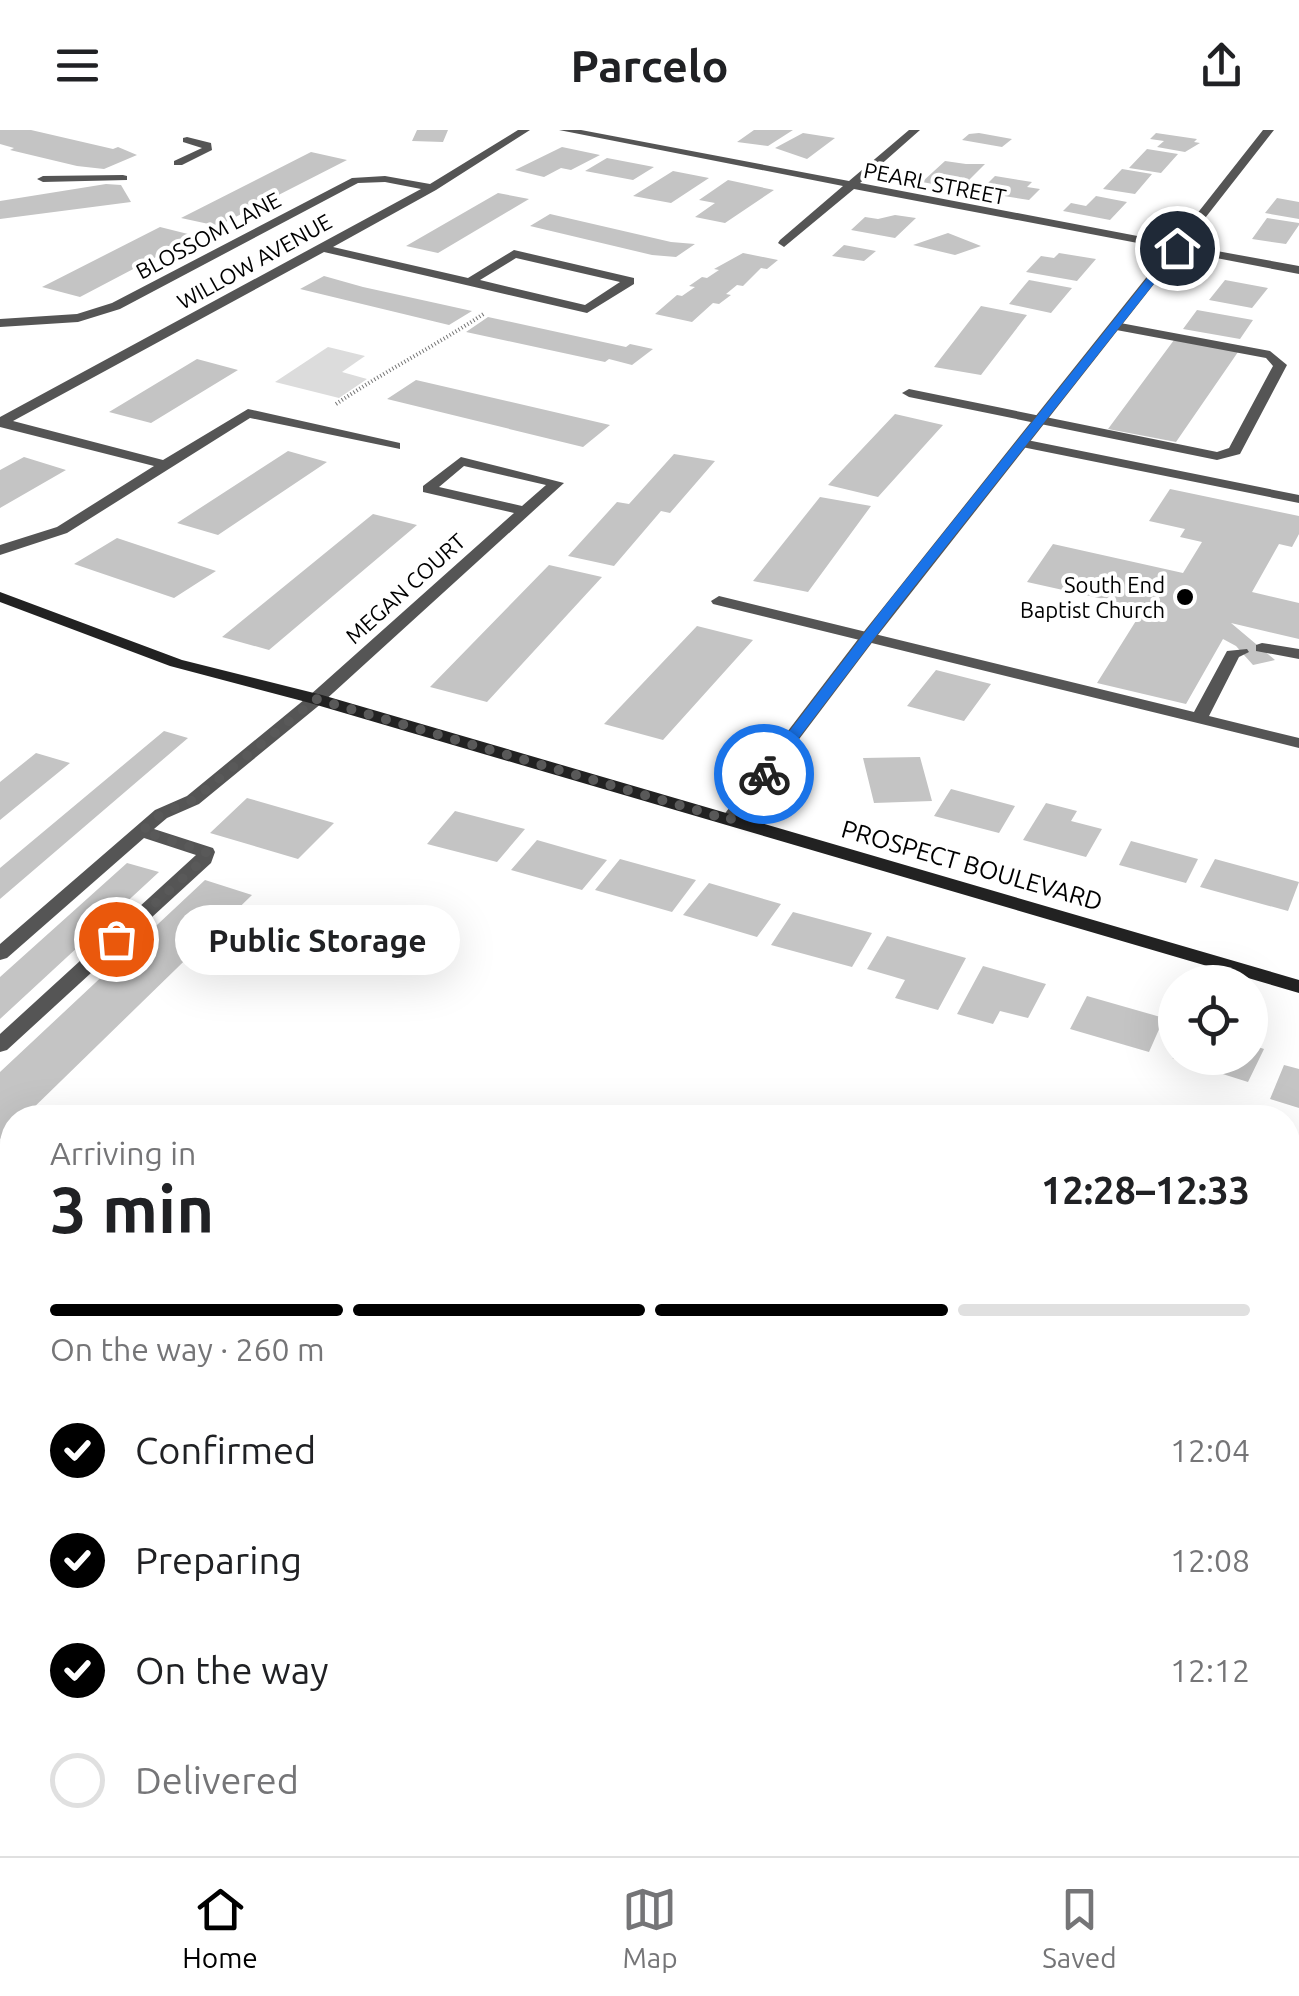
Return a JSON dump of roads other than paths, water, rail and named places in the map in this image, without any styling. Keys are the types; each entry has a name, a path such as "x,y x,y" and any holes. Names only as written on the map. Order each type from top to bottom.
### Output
{"street":[{"name":"WILLOW AVENUE","path":"0,422 432,188 525,130"},
{"name":"PEARL STREET","path":"564,130 1299,270"},
{"path":"784,243 915,130"},
{"path":"730,820 868,636 1269,130"},
{"path":"178,163 207,150 207,145 187,140"},
{"path":"44,179 124,178"},
{"name":"BLOSSOM LANE","path":"0,323 78,318 116,306 356,180 385,180 432,188"},
{"path":"320,247 587,310 630,281 514,254 469,282"},
{"path":"908,393 1217,456 1235,451 1280,365 1270,355 1115,326"},
{"path":"0,550 62,530 248,413 394,446"},
{"path":"0,422 166,464"},
{"path":"1022,443 1299,499"},
{"name":"MEGAN COURT","path":"0,954 161,814 193,800 316,699 525,512 557,483 461,461 428,489 525,512"},
{"name":"PROSPECT BOULEVARD","path":"0,596 176,663 316,699 1299,987"},
{"path":"719,601 1299,743"},
{"path":"1262,648 1299,654"},
{"path":"1199,719 1233,654 1241,652"},
{"path":"0,1045 204,859 206,852 142,831"}],"place":[{"name":"South End Baptist Church","path":"1185,597"},
{"name":"Public Storage","path":"116,939"}]}
